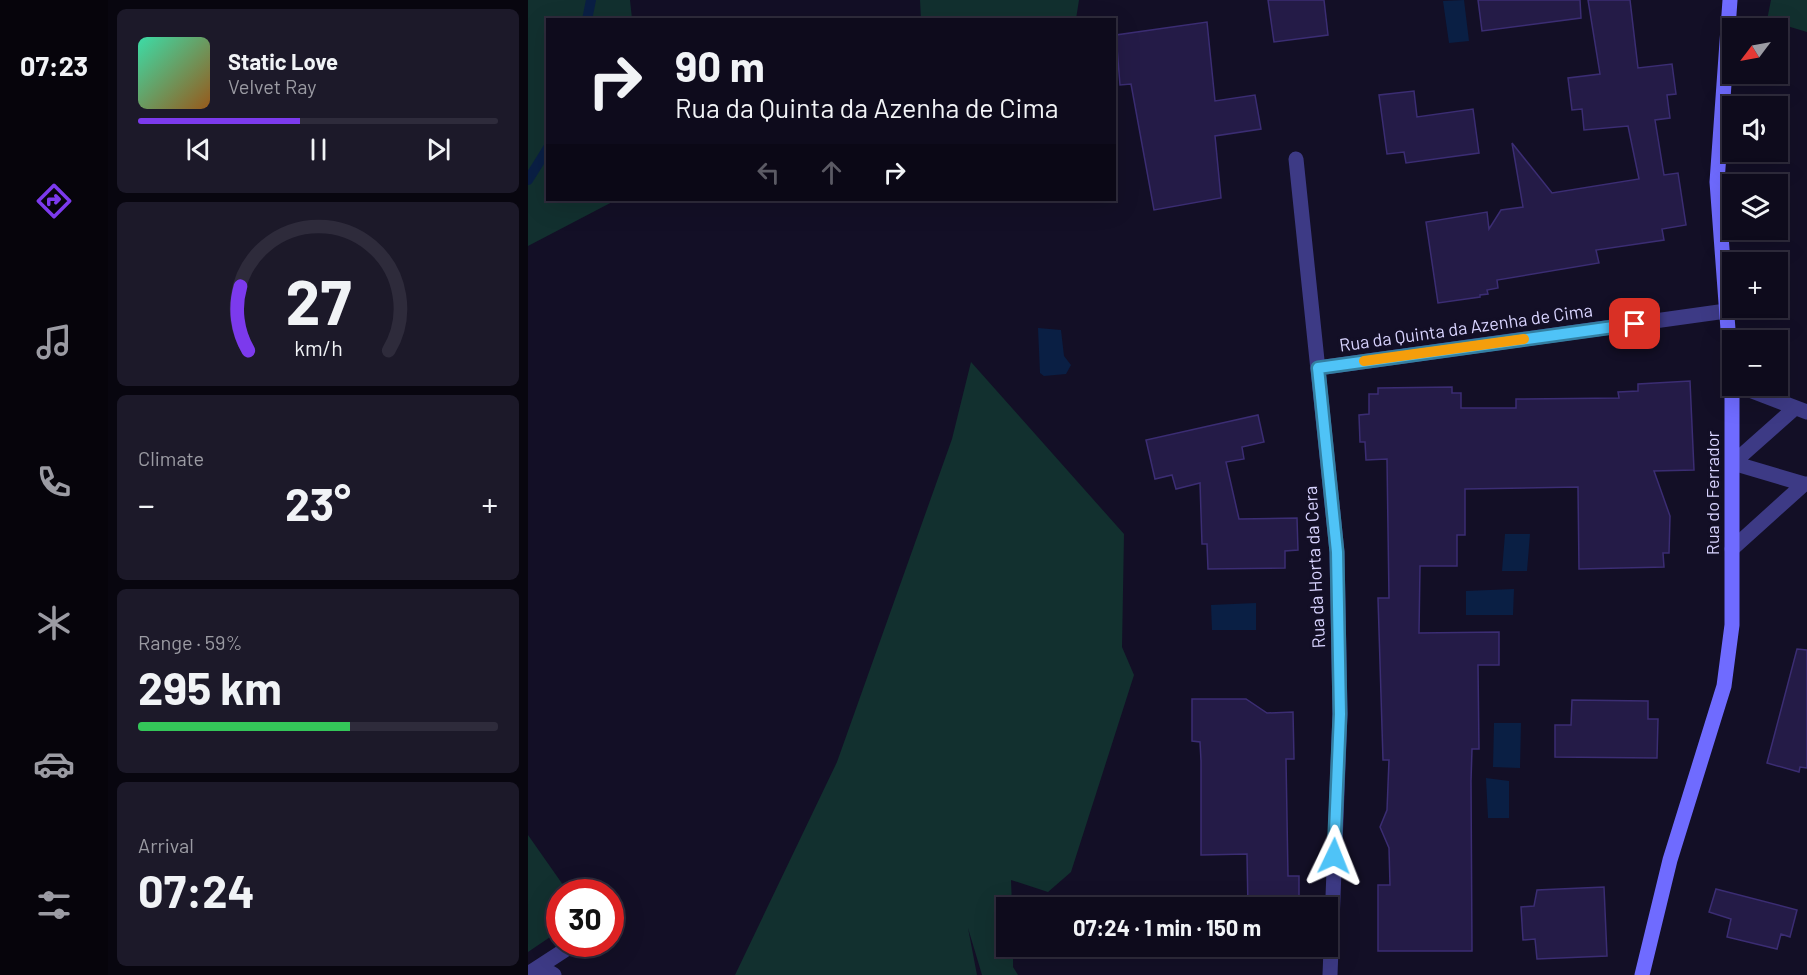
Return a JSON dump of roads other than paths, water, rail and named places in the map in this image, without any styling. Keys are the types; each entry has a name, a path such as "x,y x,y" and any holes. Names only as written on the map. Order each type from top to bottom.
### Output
{"street":[{"name":"Rua do Ferrador","path":"1722,254 1717,182 1730,0"},
{"name":"Rua da Horta da Cera","path":"1296,159 1338,575 1340,714 1330,975"},
{"name":"Rua da Quinta da Azenha de Cima","path":"1318,368 1722,312"},
{"name":"Rua do Ferrador","path":"1642,975 1670,860 1724,686 1732,625 1732,396"},
{"path":"1765,396 1801,410"},
{"path":"1733,463 1801,410"},
{"path":"1733,463 1805,484"},
{"path":"1732,549 1805,484"},
{"path":"541,972 559,957"}],"water":[{"path":"1464,0 1469,41 1449,43 1443,1"},
{"path":"1038,328 1061,330 1064,356 1071,365 1066,374 1044,376 1040,373"},
{"path":"1505,534 1530,534 1527,571 1502,571"},
{"path":"1514,589 1513,615 1466,615 1466,591"},
{"path":"1256,603 1256,630 1212,630 1211,605"},
{"path":"1494,723 1521,723 1520,768 1493,767"},
{"path":"1486,778 1509,781 1509,818 1488,818"}],"waterway":[{"path":"587,18 591,0"},
{"path":"528,180 546,151"}]}
